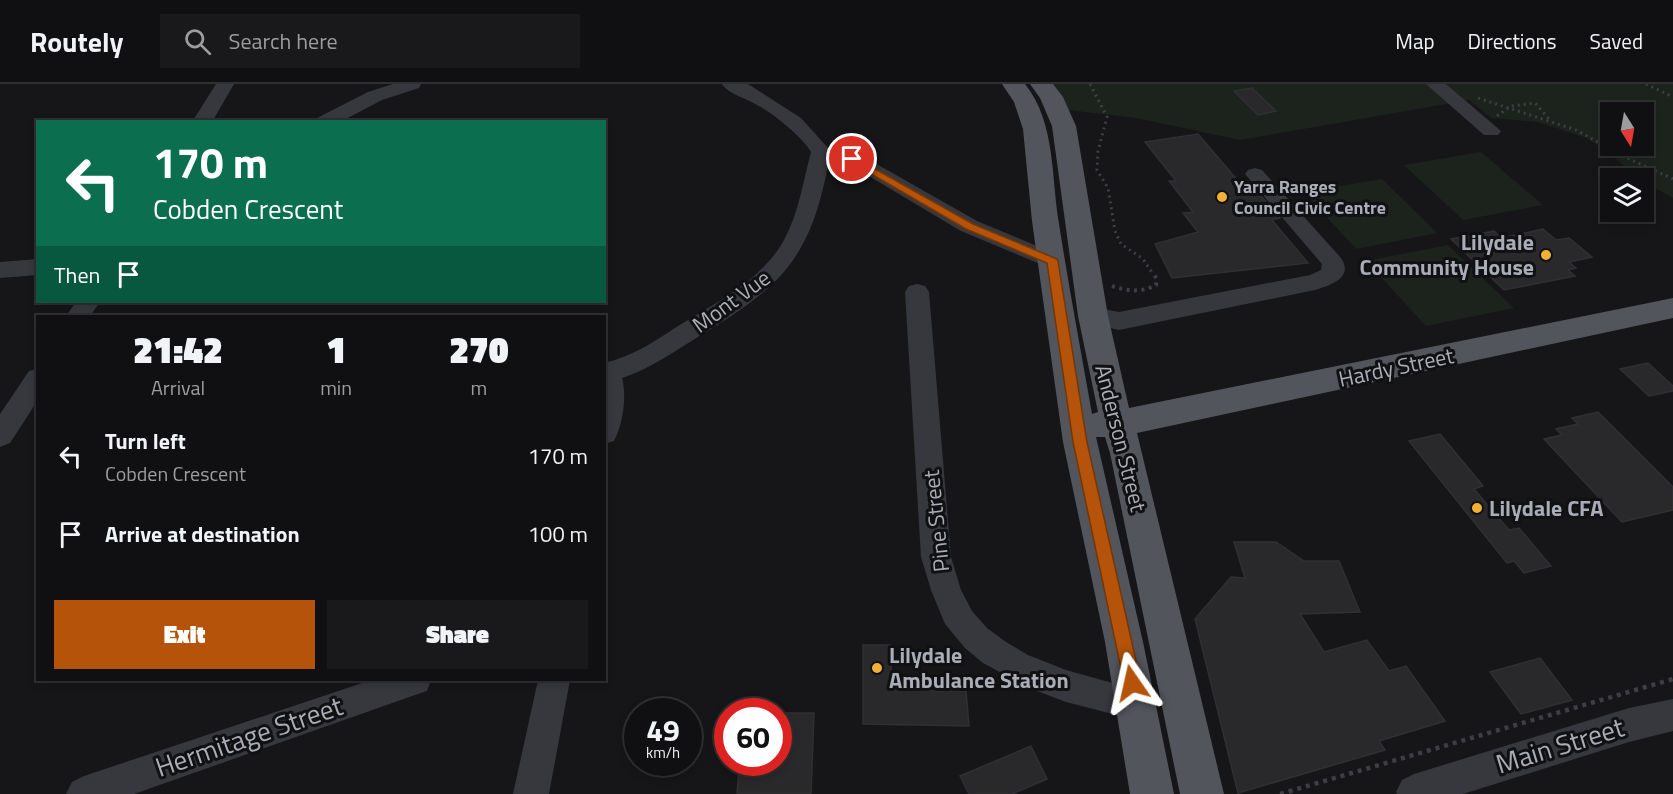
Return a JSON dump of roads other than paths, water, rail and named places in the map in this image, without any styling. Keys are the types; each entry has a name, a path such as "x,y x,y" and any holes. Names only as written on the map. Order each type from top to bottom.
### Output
{"main road":[{"name":"Anderson Street","path":"1013,84 1026,101 1035,129 1045,221 1078,427 1137,704 1152,794"},
{"name":"Anderson Street","path":"1041,84 1051,97 1064,126 1093,316 1108,392 1118,423 1148,545 1202,794"},
{"path":"1053,261 1071,257 1066,213 1072,176"},
{"name":"Hardy Street","path":"1078,427 1118,423 1344,378 1673,308"},
{"path":"1060,317 1093,316"},
{"path":"1137,704 1182,704"}],"street":[{"path":"203,120 225,84"},
{"path":"328,120 375,96 412,84"},
{"path":"731,84 754,93 771,104 815,142 821,152 846,156 859,162 969,226 1053,261"},
{"path":"1435,84 1488,128"},
{"name":"Mont Vue","path":"606,373 630,366 657,351 744,297 769,276 789,251 801,228 812,197 821,152"},
{"path":"1093,316 1116,322 1329,278 1335,270 1327,256 1255,174"},
{"path":"0,270 36,267"},
{"name":"Pine Street","path":"917,292 936,557 944,585 957,614 970,631 1008,662 1079,690 1137,704"},
{"path":"606,373 611,381 606,422"},
{"path":"0,436 36,381"},
{"name":"Hermitage Street","path":"84,794 412,681"},
{"path":"531,794 554,681"},
{"name":"Main Street","path":"1420,794 1629,725 1673,715"},
{"path":"1192,752 1213,794"}],"place":[{"name":"Yarra Ranges Council Civic Centre","path":"1222,197"},
{"name":"Lilydale Community House","path":"1546,255"},
{"name":"Lilydale CFA","path":"1477,508"},
{"name":"Lilydale Ambulance Station","path":"877,668"}]}
